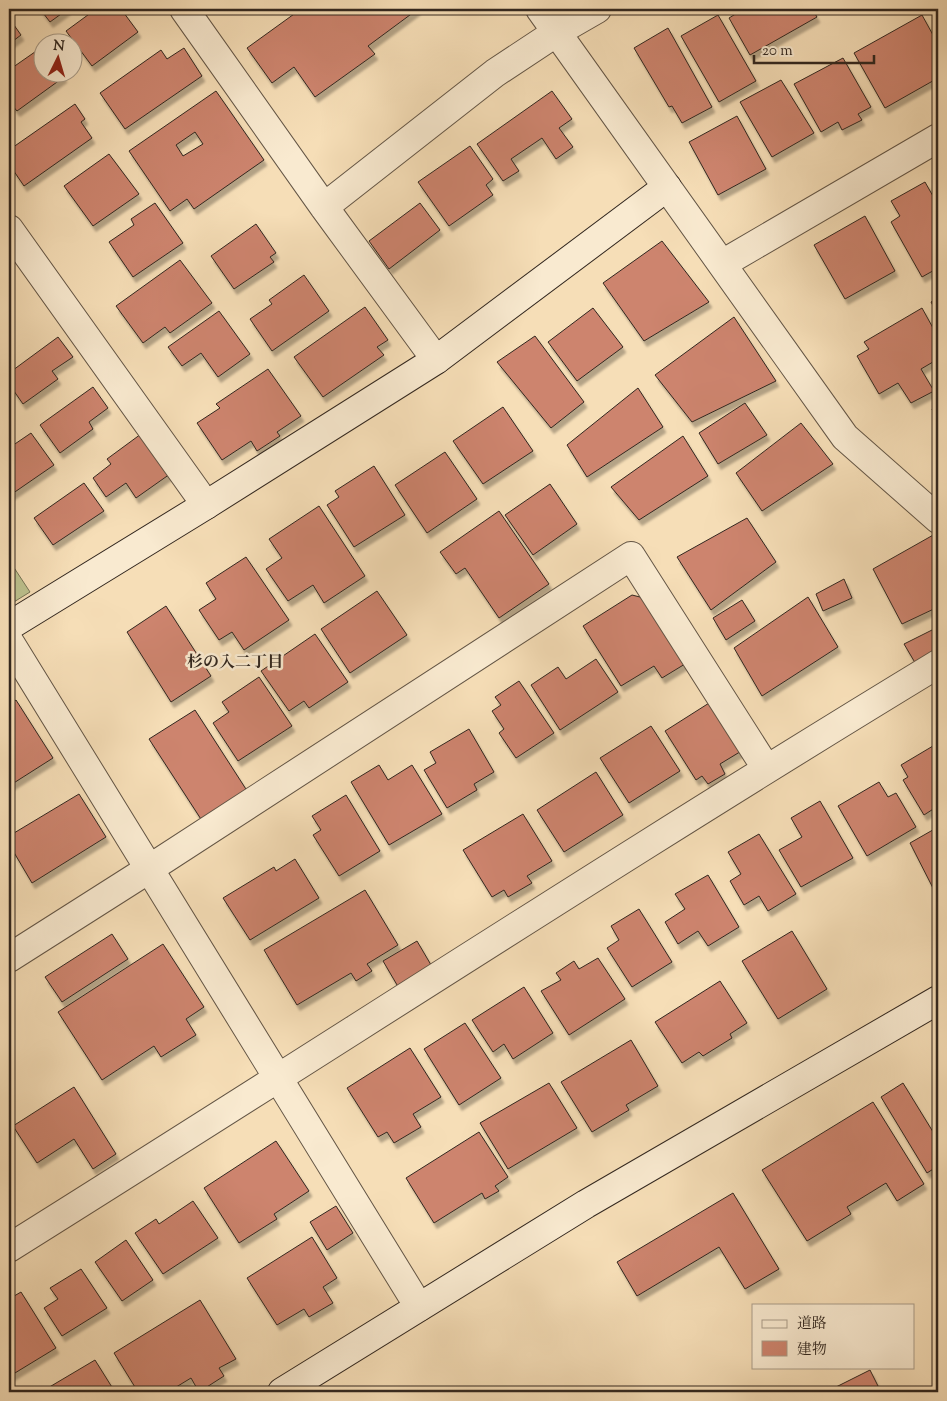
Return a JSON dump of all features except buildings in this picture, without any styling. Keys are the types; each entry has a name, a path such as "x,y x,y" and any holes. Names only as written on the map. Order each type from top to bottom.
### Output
{"street":[{"path":"184,9 324,207 436,360"},
{"path":"540,9 845,437 938,519"},
{"path":"324,207 495,73 557,32 597,9"},
{"path":"722,264 938,138"},
{"path":"9,626 436,360 667,187"},
{"path":"9,229 206,505"},
{"path":"9,958 631,556 766,768"},
{"path":"9,641 418,1307"},
{"path":"9,1248 278,1080 766,768 938,664"},
{"path":"282,1392 586,1204 938,1000"}],"green space":[{"path":"9,560 30,592 9,605"}],"district":[{"name":"杉の入二丁目","path":"235,661"}]}
